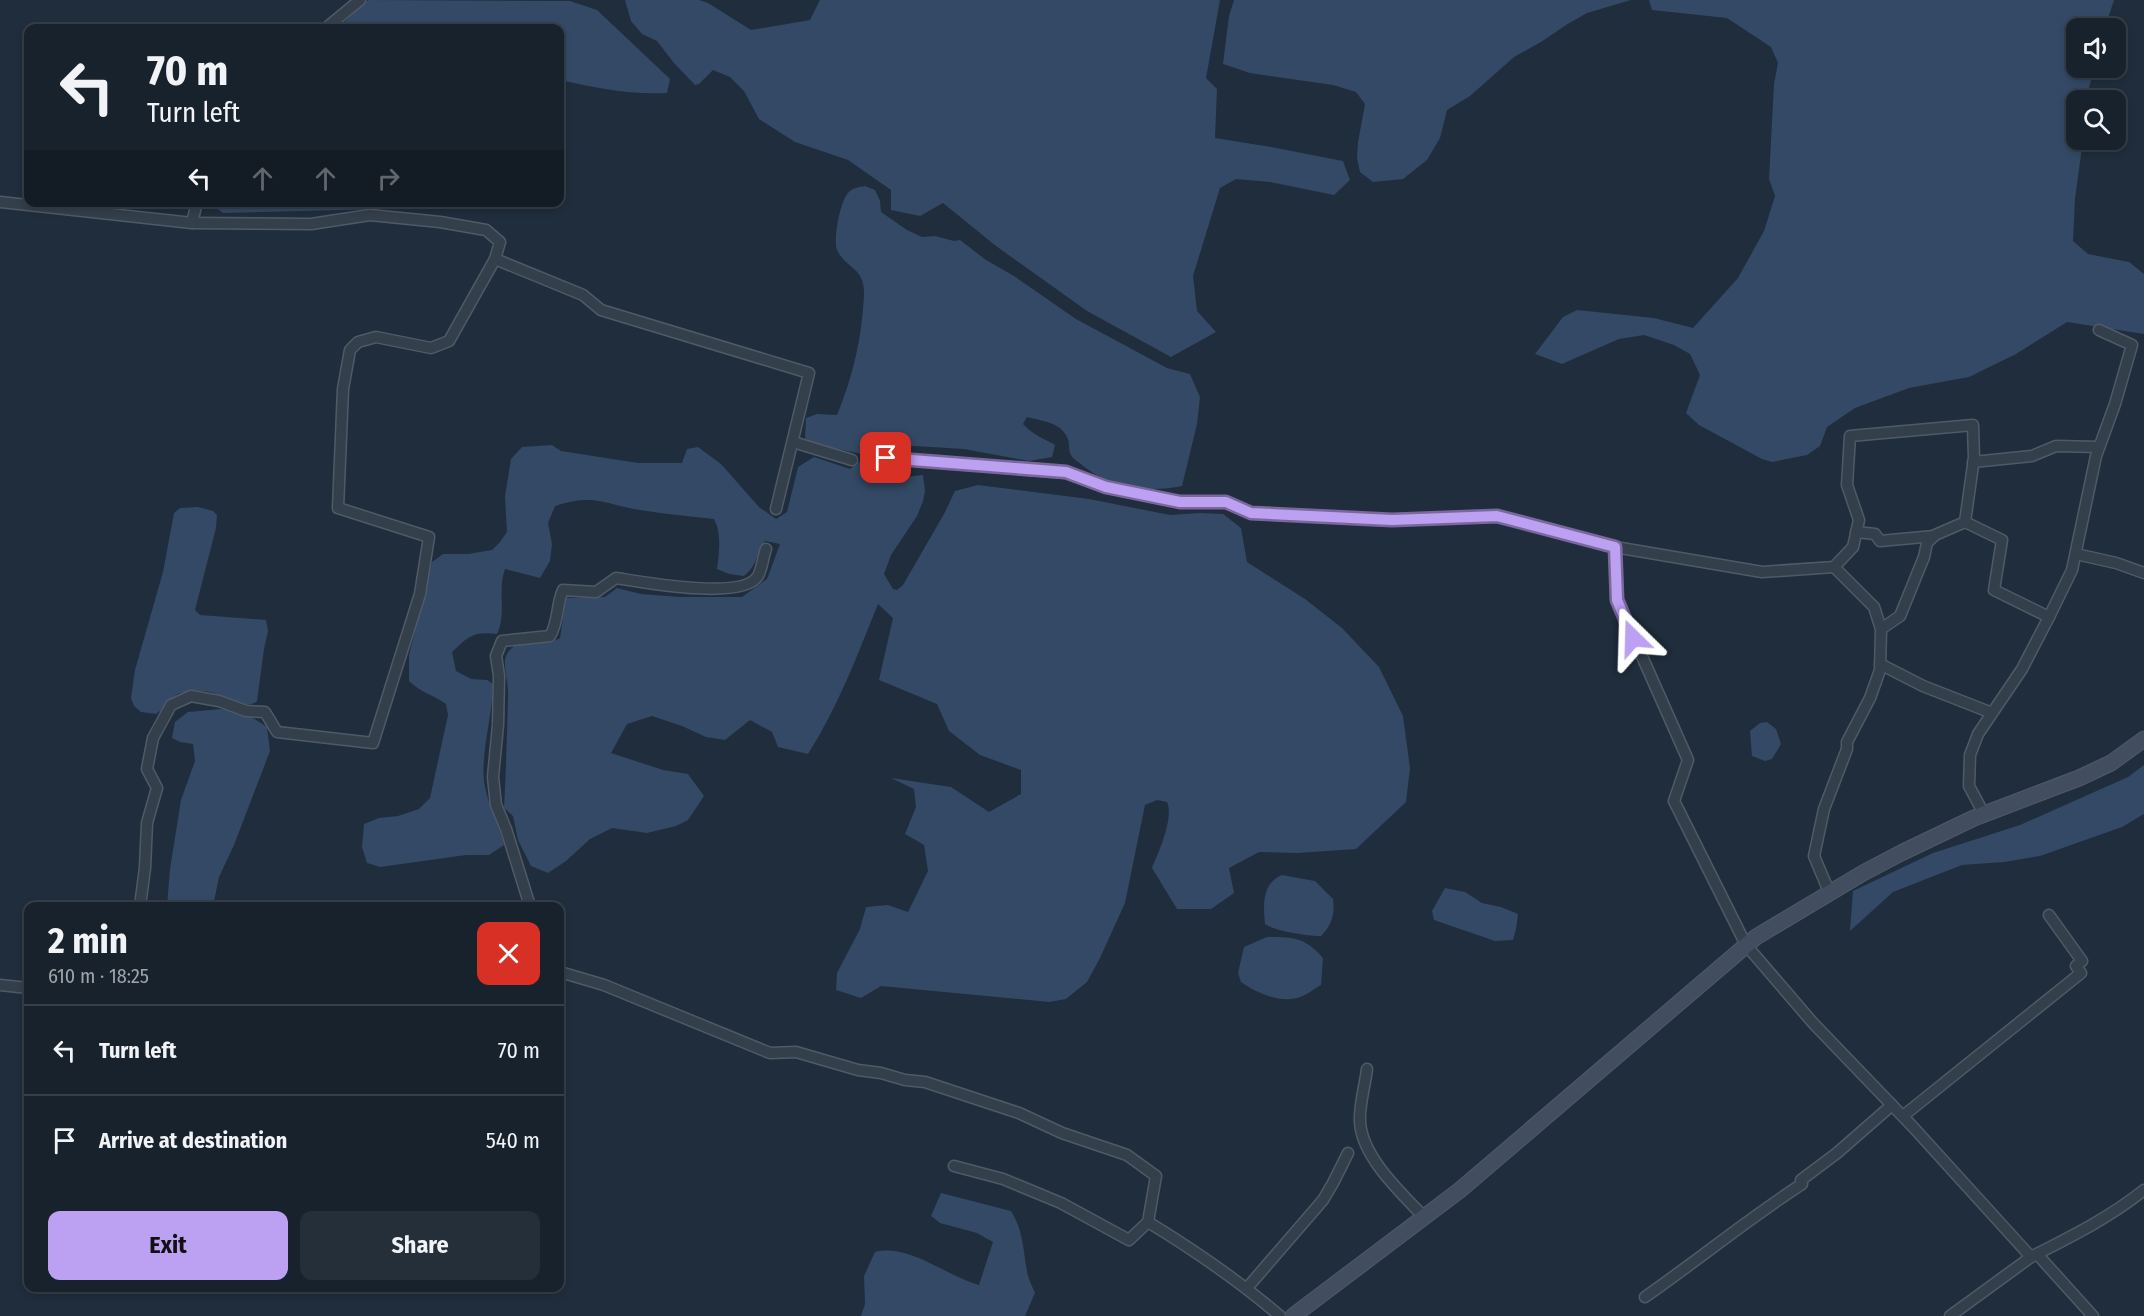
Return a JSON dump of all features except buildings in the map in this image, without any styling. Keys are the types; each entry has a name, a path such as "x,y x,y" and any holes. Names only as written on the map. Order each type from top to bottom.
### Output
{"street":[{"path":"331,24 360,0"},
{"path":"0,202 24,205"},
{"path":"46,207 192,223 311,224 370,215 440,222 486,231 500,242 495,259 449,341 431,348 376,337 358,342 350,350 343,389 338,508 429,537 420,594 373,743 277,732 265,712 246,711 219,701 191,696 171,705 153,738 147,769 157,788 147,823 141,902"},
{"path":"192,223 196,207"},
{"path":"495,259 583,295 601,310 809,373 776,509"},
{"path":"1983,814 1969,786 1970,755 1978,734 2022,669 2072,570 2099,447 2115,404 2132,345 2099,330"},
{"path":"886,458 1066,472 1106,487 1180,502 1226,502 1251,513 1392,520 1497,516 1615,547 1762,572 1834,567 1853,547 1859,520 1847,484 1850,436 1973,425 1973,462 1965,522"},
{"path":"793,442 852,460"},
{"path":"1973,462 2032,456 2056,446 2099,447"},
{"path":"1881,629 1900,616 1924,557 1927,543 1934,537 1965,522"},
{"path":"1965,522 2002,540 1994,590 2049,617"},
{"path":"1856,532 1875,534 1880,541 1934,537"},
{"path":"1615,547 1617,600 1688,760 1674,801 1746,945 1813,1023 2093,1316"},
{"path":"529,902 506,828 496,806 493,777 498,725 499,676 496,656 502,641 549,636 556,625 562,590 596,592 616,578 667,586 718,590 750,583 758,577 766,549"},
{"path":"2076,554 2116,563 2144,573"},
{"path":"1830,894 1814,856 1824,809 1847,749 1847,742 1870,698 1880,664 1881,629 1874,607 1834,567"},
{"path":"1880,664 1923,686 1992,713"},
{"path":"1293,1316 1460,1190 1756,937 1901,853 1983,814 2079,778 2110,763 2144,740"},
{"path":"1902,1116 2081,973 2076,966 2082,961 2049,915"},
{"path":"564,973 604,986 770,1053 796,1052 858,1070 881,1072 905,1080 925,1082 1019,1113 1062,1133 1127,1155 1156,1176 1148,1221 1129,1240 1061,1203 1003,1179 954,1166"},
{"path":"0,986 24,988"},
{"path":"1367,1070 1359,1122 1368,1149 1389,1180 1424,1217"},
{"path":"1645,1297 1802,1184 1800,1180 1837,1153 1892,1105"},
{"path":"1247,1288 1323,1200 1348,1153"},
{"path":"1950,1316 2034,1255 2102,1219 2144,1190"},
{"path":"1148,1221 1199,1253 1247,1288 1280,1316"}],"water":[{"path":"368,0 570,1 597,10 670,79 667,93 613,90 564,81 564,24 342,24"},
{"path":"625,0 699,0 708,3 751,30 810,20 820,0 1220,0 1206,78 1217,89 1215,138 1343,161 1350,180 1334,195 1270,182 1236,179 1220,188 1193,276 1197,311 1216,332 1171,357 1087,311 996,246 943,203 920,216 891,210 891,190 848,160 795,142 759,119 744,91 730,77 713,70 695,85 657,41 642,34 631,21"},
{"path":"1234,0 1631,0 1587,13 1514,57 1470,96 1447,110 1440,138 1427,160 1403,179 1373,182 1360,172 1357,158 1365,104 1356,92 1333,85 1250,73 1223,64 1229,16"},
{"path":"1649,0 2114,0 2108,18 2066,18 2066,78 2092,78 2088,90 2066,90 2066,150 2082,150 2075,199 2073,241 2088,254 2129,262 2144,274 2144,334 2067,322 2016,354 1969,377 1909,388 1855,408 1827,427 1820,446 1807,455 1772,462 1762,459 1699,425 1686,413 1700,375 1690,354 1674,345 1644,335 1619,339 1562,364 1535,354 1563,317 1577,310 1654,318 1693,328 1738,278 1764,231 1775,196 1769,179 1774,84 1778,63 1771,47 1727,18 1652,10"},
{"path":"865,186 875,190 880,201 881,212 907,230 922,237 935,236 954,241 960,240 986,260 1014,276 1076,319 1167,368 1190,374 1200,397 1197,424 1182,486 1156,489 1129,487 1103,479 1073,458 1068,439 1060,428 1027,417 1023,424 1026,427 1055,445 1052,457 1029,461 964,449 914,446 889,451 878,458 871,473 886,479 923,475 925,491 917,516 891,555 884,574 893,589 897,590 903,585 955,491 978,485 1089,499 1170,515 1223,514 1241,528 1247,562 1305,599 1342,628 1379,667 1403,716 1410,768 1406,802 1356,849 1297,853 1259,852 1229,868 1234,893 1211,909 1177,909 1152,868 1162,844 1169,817 1167,802 1157,800 1145,805 1125,903 1087,982 1066,999 1049,1002 881,986 861,998 836,990 837,973 860,929 866,907 888,905 908,912 928,871 924,845 905,834 916,807 914,789 891,778 951,787 989,812 1021,794 1021,770 980,755 949,731 937,704 879,680 893,618 878,604 838,700 808,754 778,747 772,732 750,720 725,740 706,737 652,716 627,724 611,753 663,770 688,774 704,796 688,820 676,826 647,833 612,828 590,839 566,861 548,873 531,866 518,840 513,816 504,808 508,692 505,658 508,652 517,644 548,642 560,638 566,598 605,597 617,588 641,594 680,597 742,597 767,579 780,544 765,541 755,563 744,576 729,574 717,569 719,537 714,519 579,500 555,506 548,523 552,544 550,561 540,578 505,569 501,618 497,634 482,633 472,636 452,652 456,671 471,679 487,680 493,684 484,776 487,794 504,845 489,855 466,855 380,867 367,863 362,847 364,824 379,818 398,816 419,809 430,798 448,715 446,704 409,681 409,655 432,562 443,554 468,554 492,550 500,542 507,532 505,496 511,459 522,447 552,445 561,451 638,463 682,463 687,449 698,447 721,464 759,507 776,519 787,512 798,467 814,457 850,469 863,459 862,454 823,446 805,439 806,418 817,414 837,415 856,356 863,311 863,286 858,273 837,250 836,238 840,212 845,198 852,190"},
{"path":"215,207 458,207 223,213"},
{"path":"198,507 213,511 217,515 216,528 195,610 200,615 266,620 268,631 257,701 247,705 214,693 193,691 170,699 156,714 141,712 134,706 131,698 135,670 163,572 174,513 180,508"},
{"path":"221,709 250,716 267,727 270,751 234,845 219,877 214,902 167,902 181,800 195,761 193,744 172,738 175,722 188,712"},
{"path":"1767,722 1776,729 1781,744 1772,759 1765,761 1752,756 1750,731 1760,723"},
{"path":"2144,765 2144,814 2122,827 2040,856 2004,862 1962,865 1893,892 1850,931 1853,891 1933,853 2020,825 2128,777"},
{"path":"1282,875 1315,881 1333,899 1332,919 1321,936 1284,931 1265,924 1264,902 1267,889 1275,879"},
{"path":"1445,888 1465,892 1482,903 1518,914 1513,940 1495,941 1434,920 1432,911"},
{"path":"1267,937 1298,940 1316,951 1323,958 1321,985 1303,996 1285,999 1261,993 1241,982 1238,973 1244,947"},
{"path":"941,1193 1011,1211 1020,1233 1030,1282 1035,1293 1025,1316 861,1316 865,1304 864,1276 875,1252 888,1250 914,1256 979,1285 993,1242 977,1233 940,1223 931,1216"}],"route":[{"path":"886,458 1066,472 1106,487 1180,502 1226,502 1251,513 1392,520 1497,516 1615,547 1617,600 1633,638"}]}
